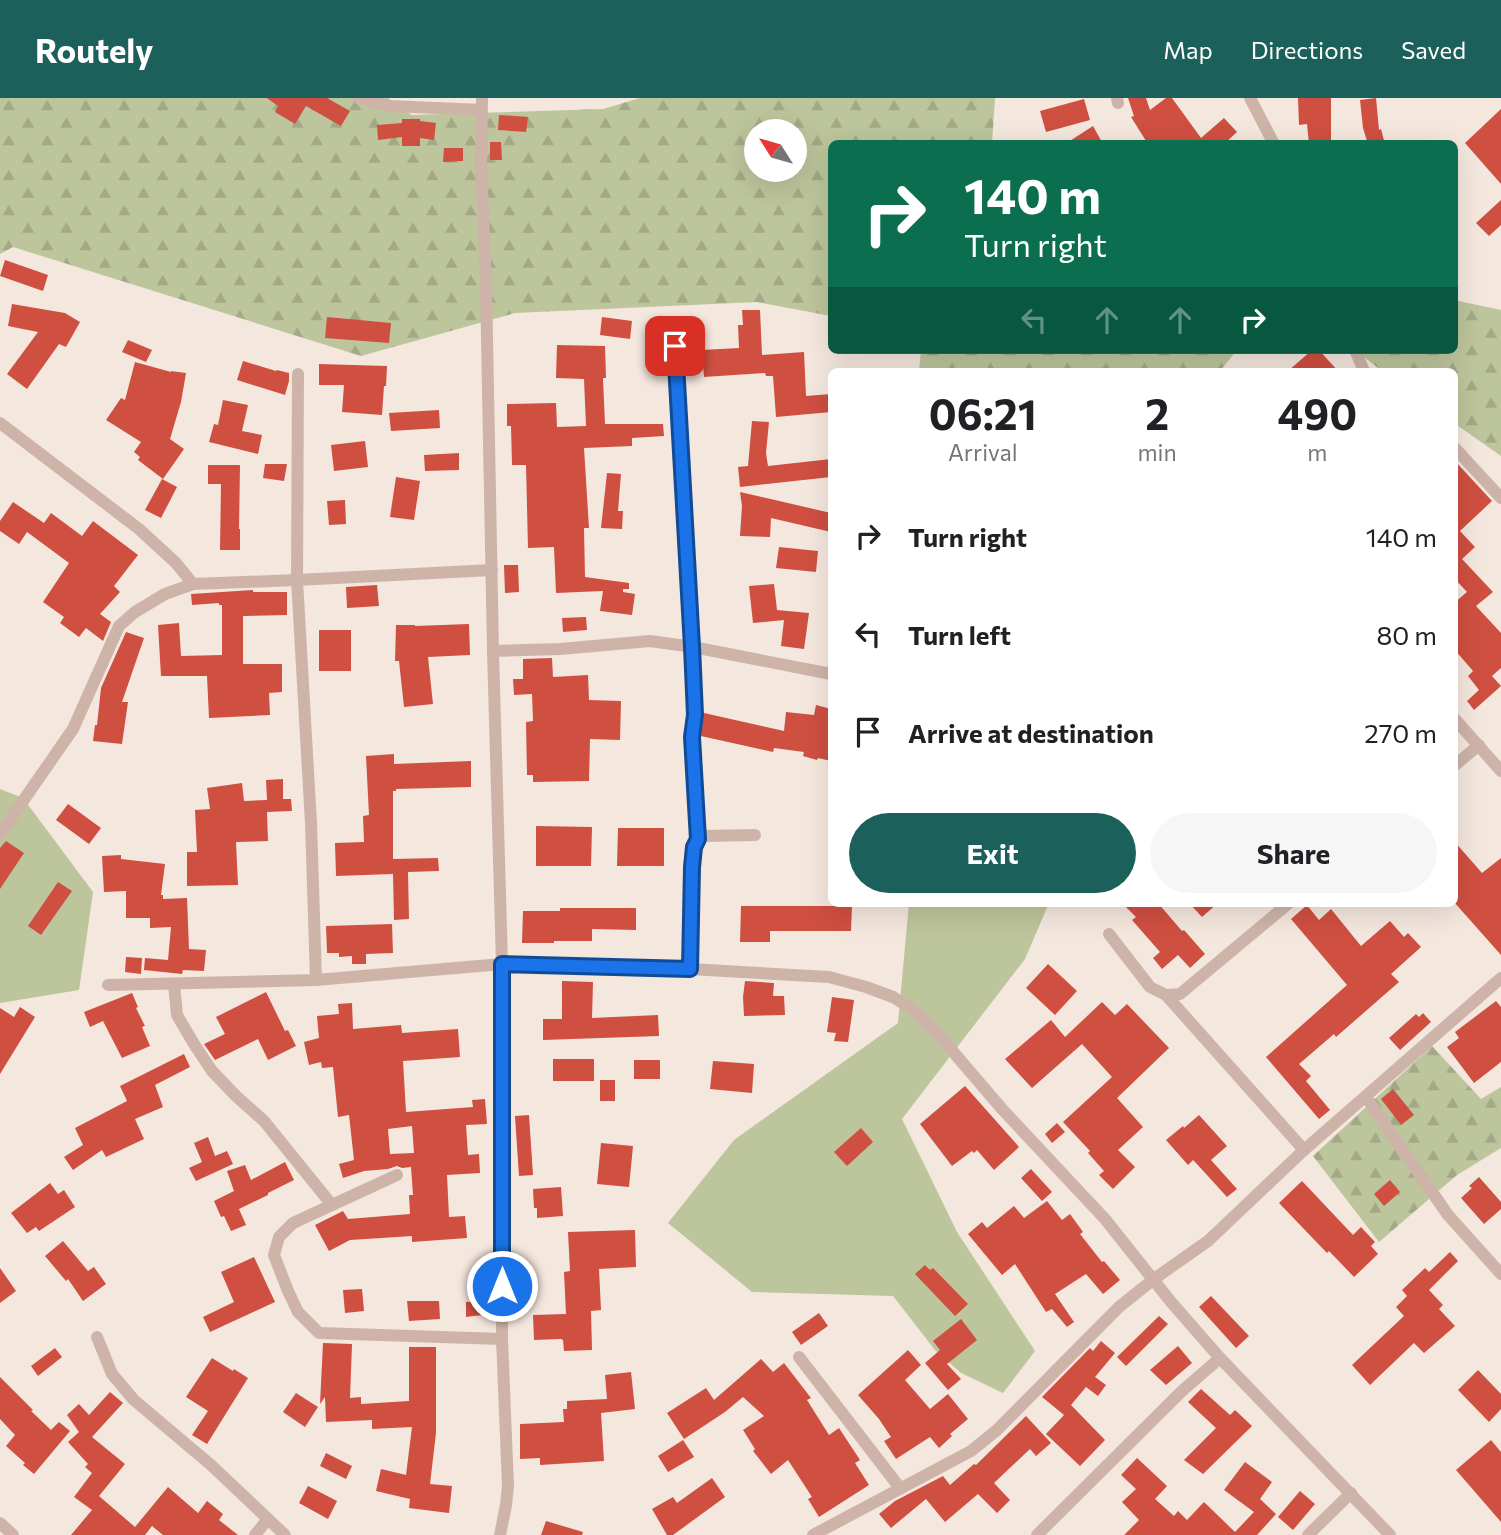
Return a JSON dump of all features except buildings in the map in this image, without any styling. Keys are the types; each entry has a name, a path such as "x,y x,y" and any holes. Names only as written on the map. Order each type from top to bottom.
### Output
{"street":[{"path":"358,98 390,106 482,104 481,165 502,964 502,1339 508,1486 500,1535"},
{"path":"1250,98 1272,140"},
{"path":"675,346 692,647 695,715 692,737 698,839 694,847 692,867 690,969"},
{"path":"298,374 297,580 311,823 316,981"},
{"path":"0,424 139,528 176,562 193,584"},
{"path":"1458,451 1501,498"},
{"path":"0,834 73,729 119,626 135,612 165,594 193,584 492,570"},
{"path":"493,651 560,649 650,641 828,673"},
{"path":"1458,722 1501,771"},
{"path":"1458,762 1479,745"},
{"path":"698,839 705,836 755,835"},
{"path":"1166,995 1180,994 1284,907"},
{"path":"1109,934 1150,987 1166,995 1304,1150"},
{"path":"108,985 316,981 502,964 690,969 829,977 884,994 912,1009 937,1033 1002,1109 1105,1219 1220,1358 1390,1535"},
{"path":"813,1535 971,1451 997,1430 1119,1307 1208,1241 1304,1150 1501,978"},
{"path":"174,984 177,1015 212,1071 264,1121 332,1205"},
{"path":"1366,1097 1448,1215 1501,1274"},
{"path":"397,1175 293,1223 279,1237 274,1255 298,1312 319,1333 502,1339"},
{"path":"97,1337 112,1374 134,1400 211,1465 285,1535"},
{"path":"799,1357 900,1488"},
{"path":"1037,1535 1182,1391 1220,1358"},
{"path":"1308,1535 1351,1493"},
{"path":"255,1535 268,1519"},
{"path":"0,1523 13,1535"}],"green space":[{"path":"0,98 388,98 412,115 603,109 640,98 995,98 992,140 828,140 828,315 757,302 515,313 361,356 13,247 0,254"},
{"path":"1458,301 1501,310 1501,456 1458,426 1458,368 1378,368 1360,354 1458,354"},
{"path":"921,354 1234,354 1222,368 919,368"},
{"path":"0,789 23,798 93,892 79,990 0,1003"},
{"path":"909,907 1047,907 1025,959 902,1119 957,1232 1035,1351 1003,1393 961,1373 935,1350 893,1296 752,1292 668,1223 734,1140 898,1023"},
{"path":"1432,1046 1481,1099 1501,1087 1501,1148 1457,1175 1379,1242 1313,1156"}],"route":[{"path":"502,1286 502,964 690,969 692,867 694,847 698,839 692,737 695,715 692,647 675,346"}]}
